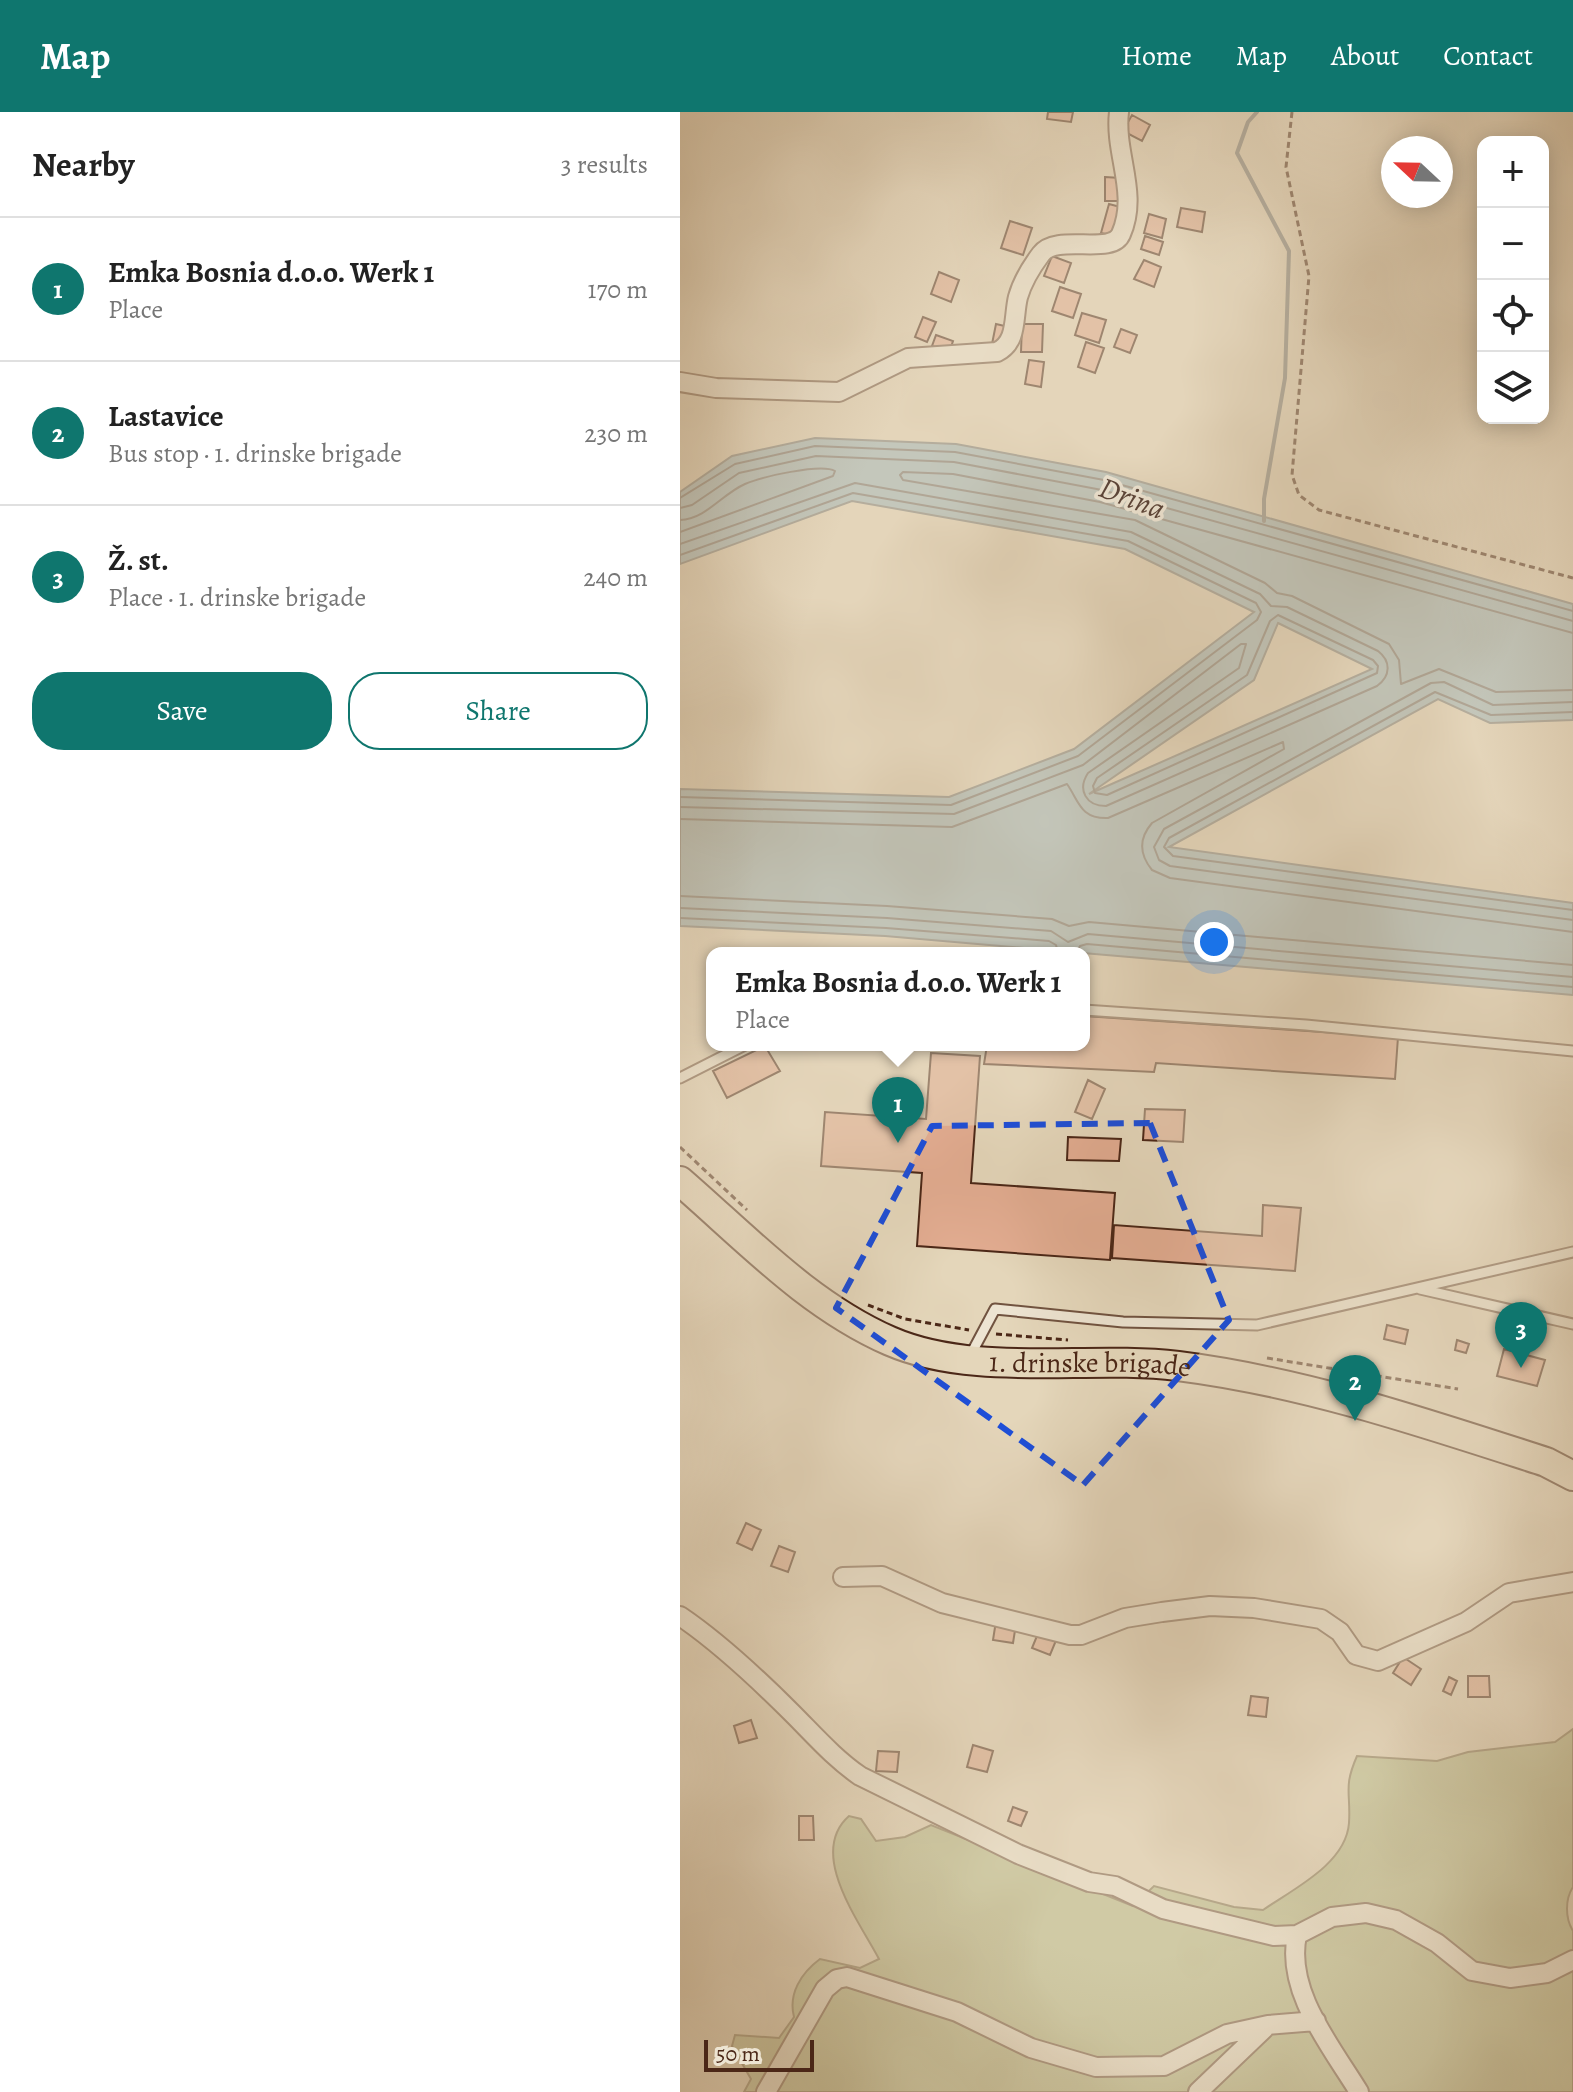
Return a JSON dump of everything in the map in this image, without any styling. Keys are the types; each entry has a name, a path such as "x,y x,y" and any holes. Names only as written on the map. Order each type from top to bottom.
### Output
{"main road":[{"name":"1. drinske brigade","path":"680,1181 829,1310 894,1343 969,1358 1174,1365 1231,1373 1353,1401 1560,1462 1573,1476"}],"street":[{"path":"680,382 716,388 839,392 908,358 997,352 1005,348 1013,332 1018,296 1042,253 1053,246 1118,240 1129,199 1117,137 1119,112"},
{"path":"843,1577 882,1576 942,1603 1070,1635 1081,1635 1125,1618 1210,1606 1303,1615 1333,1626 1356,1655 1378,1661 1466,1622 1509,1593 1573,1582"},
{"path":"680,1616 702,1631 791,1712 837,1760 860,1776 1018,1854 1089,1882 1115,1886 1163,1909 1274,1936 1297,1935 1332,1917 1366,1913 1396,1920 1437,1943 1472,1971 1510,1978 1547,1973 1573,1960"},
{"path":"1297,1935 1293,1953 1297,1980 1316,2021 1359,2092"},
{"path":"766,2092 825,1989 837,1979 847,1977 957,2012 1031,2048 1096,2067 1164,2066 1227,2034 1268,2025 1316,2021"},
{"path":"1198,2092 1268,2025"}],"lane":[{"path":"1090,1010 1306,1025 1573,1051"},
{"path":"680,1078 733,1051"},
{"path":"969,1358 995,1309 1123,1322 1257,1325 1573,1252"},
{"path":"1417,1288 1573,1324"}],"path":[{"path":"1292,112 1286,167 1309,276 1292,475 1299,495 1306,503 1334,515 1573,578"}],"highlighted area":[{"path":"1150,1123 1229,1320 1083,1485 836,1308 932,1126"}],"green space":[{"path":"1573,1729 1573,1887 1567,1909 1573,1931 1573,2092 744,2092 751,2079 732,2046 735,2035 779,2038 794,2017 793,2000 798,1985 820,1959 860,1968 879,1959 850,1907 835,1867 833,1849 837,1831 849,1816 861,1819 876,1841 905,1837 931,1825 1133,1906 1154,1886 1234,1907 1263,1910 1316,1874 1339,1851 1349,1823 1349,1783 1357,1756 1437,1761 1468,1752 1555,1742"}],"water":[{"name":"Drina","path":"815,438 956,444 1106,472 1573,604 1573,720 1490,723 1438,699 1169,847 1573,903 1573,995 1090,954 1090,947 1013,947 885,936 680,926 680,789 949,797 1074,749 1254,612 1125,549 852,501 680,564 680,492 732,456","holes":["1278,623 1372,669 1089,794 1254,680"]}],"building":[{"path":"1048,112 1073,112 1071,122 1047,119"},
{"path":"1132,115 1150,125 1142,141 1123,131"},
{"path":"1105,177 1120,178 1120,201 1105,201"},
{"path":"1109,204 1124,208 1117,237 1101,233"},
{"path":"1181,208 1205,212 1202,232 1177,227"},
{"path":"1149,214 1166,219 1162,238 1144,233"},
{"path":"1010,221 1032,228 1023,255 1001,248"},
{"path":"1145,236 1163,242 1159,255 1141,249"},
{"path":"1052,256 1071,263 1064,283 1044,276"},
{"path":"1144,260 1161,267 1154,287 1134,279"},
{"path":"939,272 959,280 951,302 931,294"},
{"path":"1060,287 1081,294 1073,318 1052,311"},
{"path":"1082,313 1106,320 1099,343 1075,335"},
{"path":"923,317 936,322 927,342 915,337"},
{"path":"996,324 1009,327 1005,347 992,344"},
{"path":"1022,324 1043,324 1042,352 1021,352"},
{"path":"1121,329 1137,335 1130,353 1114,347"},
{"path":"936,335 953,341 949,353 932,346"},
{"path":"1086,342 1104,348 1095,373 1078,367"},
{"path":"1029,360 1044,362 1041,387 1025,384"},
{"path":"1090,1016 1398,1037 1395,1079 1156,1063 1154,1072 984,1064 986,1051 1090,1051"},
{"path":"755,1051 768,1051 780,1071 727,1098 713,1071"},
{"path":"931,1053 980,1056 971,1183 1115,1193 1110,1260 917,1246 922,1173 821,1166 825,1112 926,1119"},
{"path":"1088,1080 1105,1089 1092,1119 1075,1112"},
{"path":"1145,1109 1185,1110 1183,1142 1143,1140"},
{"path":"1068,1137 1121,1139 1119,1161 1067,1160"},
{"path":"1263,1205 1301,1208 1295,1271 1112,1258 1114,1225 1262,1236"},
{"path":"1387,1325 1408,1330 1405,1344 1384,1339"},
{"path":"1457,1340 1469,1344 1466,1353 1455,1350"},
{"path":"1504,1349 1545,1360 1537,1386 1497,1376"},
{"path":"746,1523 761,1530 752,1550 737,1543"},
{"path":"779,1546 795,1552 788,1572 771,1566"},
{"path":"996,1621 1016,1624 1013,1643 993,1640"},
{"path":"1039,1631 1057,1638 1050,1655 1032,1648"},
{"path":"1403,1657 1421,1669 1411,1685 1393,1673"},
{"path":"1468,1676 1489,1676 1490,1697 1468,1697"},
{"path":"1449,1677 1457,1681 1451,1695 1443,1691"},
{"path":"1251,1696 1268,1698 1266,1717 1248,1715"},
{"path":"751,1720 757,1738 739,1743 734,1726"},
{"path":"973,1745 993,1751 987,1772 967,1767"},
{"path":"878,1751 899,1752 897,1772 876,1771"},
{"path":"1013,1807 1027,1812 1021,1826 1008,1821"},
{"path":"799,1816 813,1816 814,1840 799,1840"}],"waterway":[{"path":"1257,112 1248,122 1237,153 1289,251 1285,378 1264,499 1264,521"}],"place":[{"name":"Emka Bosnia d.o.o. Werk 1","path":"898,1143"},
{"name":"Ž. st.","path":"1521,1368"},
{"name":"Lastavice","path":"1355,1421"}]}
